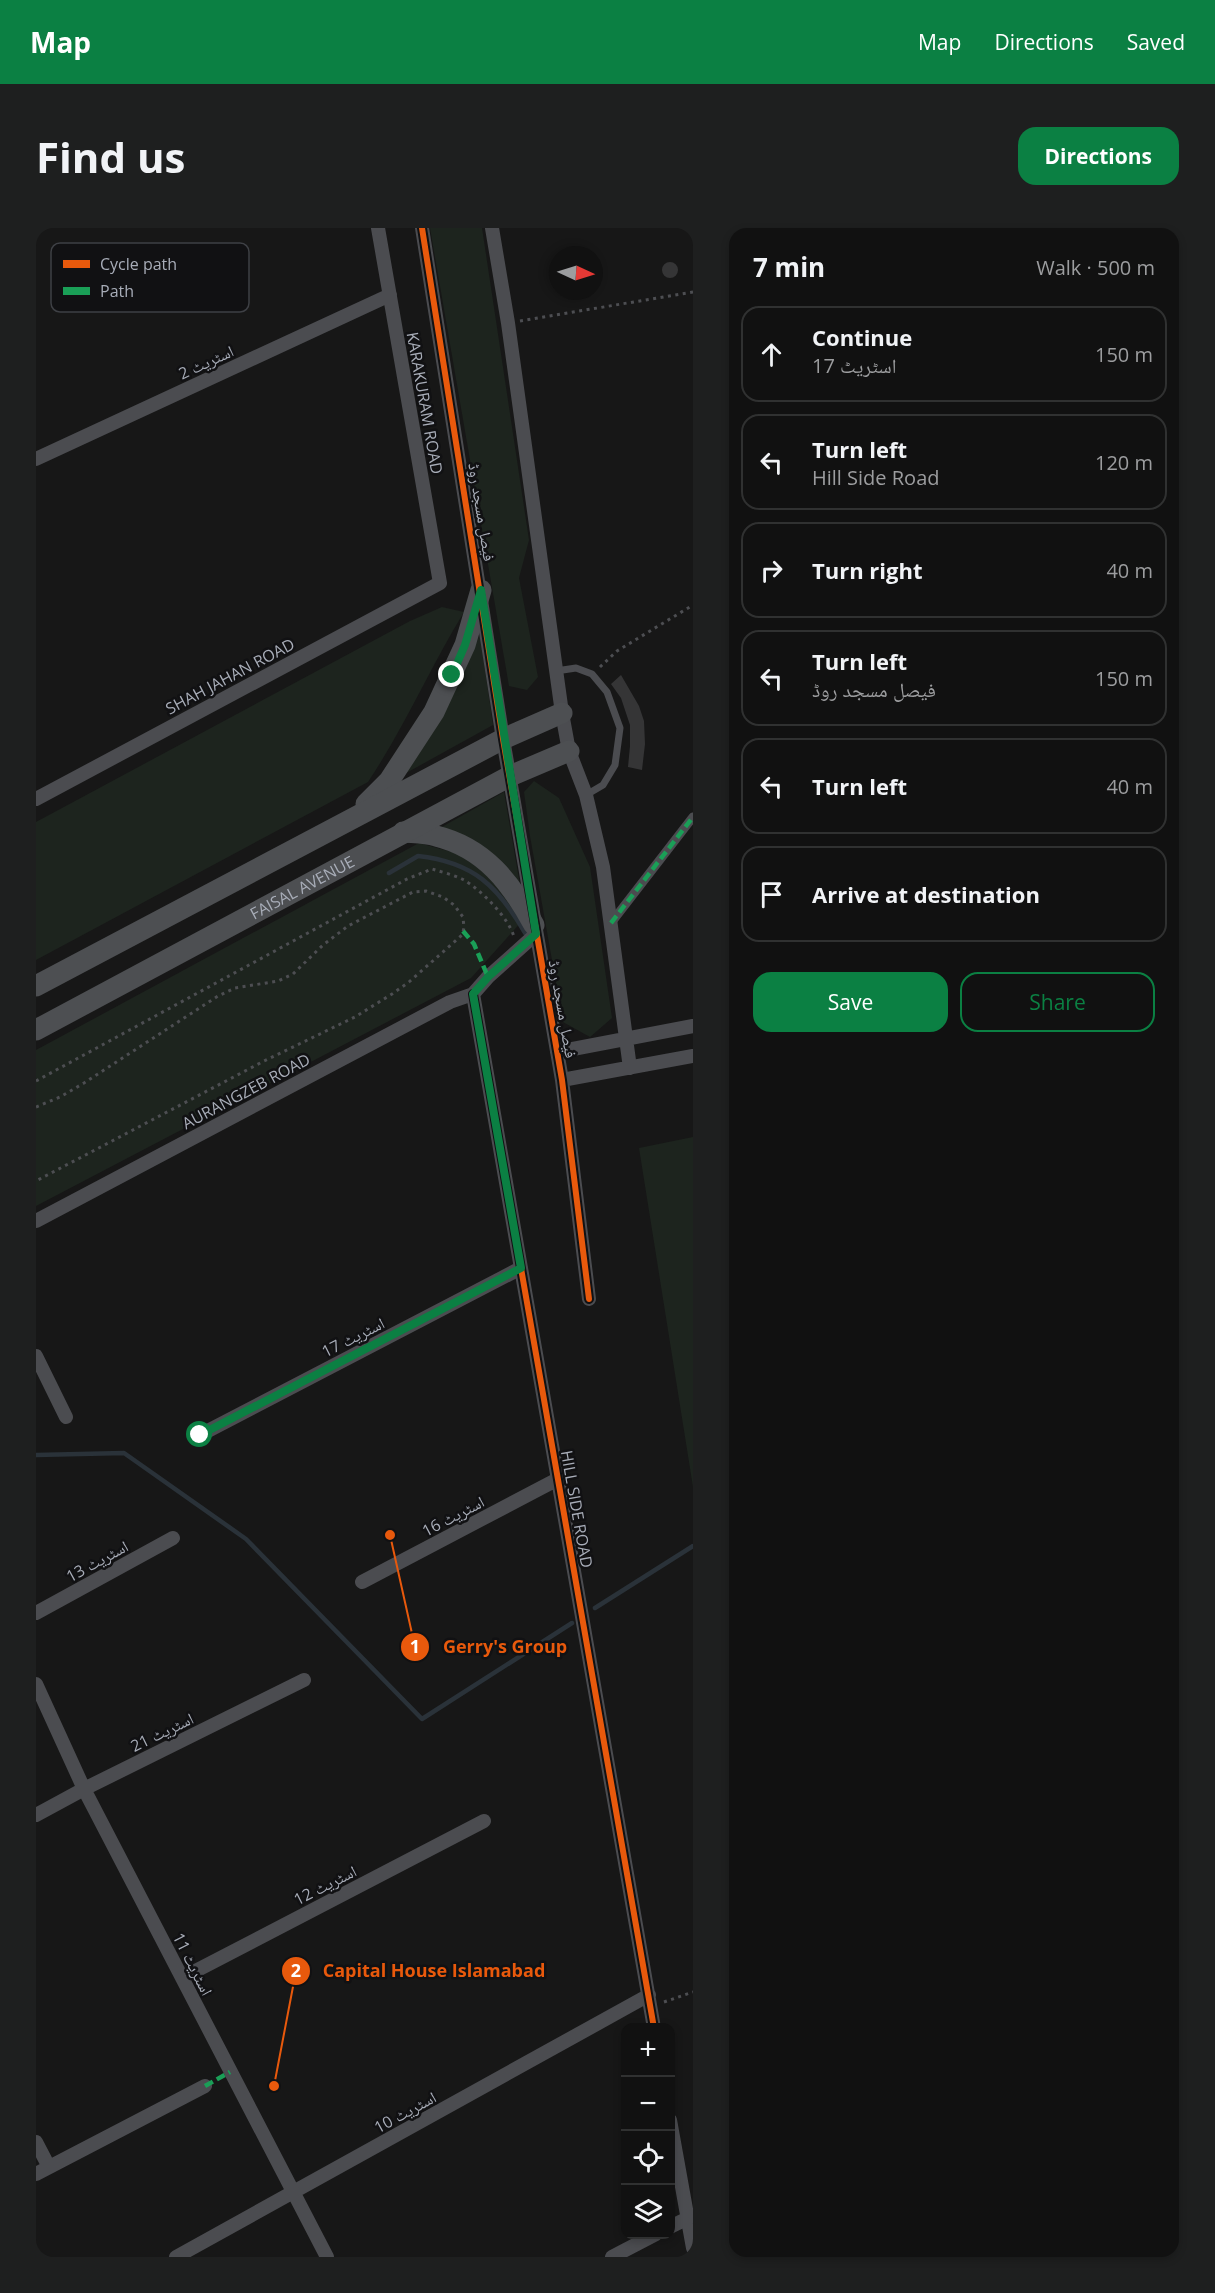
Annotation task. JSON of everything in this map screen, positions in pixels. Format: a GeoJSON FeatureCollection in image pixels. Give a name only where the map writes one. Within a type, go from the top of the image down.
{"type":"FeatureCollection","features":[{"type":"Feature","properties":{"kind":"main road"},"geometry":{"type":"LineString","coordinates":[[351,819],[389,781],[434,711],[465,645],[481,590]]}},
{"type":"Feature","properties":{"kind":"main road"},"geometry":{"type":"LineString","coordinates":[[36,986],[503,739],[562,713]]}},
{"type":"Feature","properties":{"kind":"main road","name":"FAISAL AVENUE"},"geometry":{"type":"LineString","coordinates":[[36,1030],[510,776],[569,752]]}},
{"type":"Feature","properties":{"kind":"main road"},"geometry":{"type":"LineString","coordinates":[[404,832],[436,836],[465,848],[491,864],[510,885],[535,929]]}},
{"type":"Feature","properties":{"kind":"street","name":"KARAKURAM ROAD"},"geometry":{"type":"LineString","coordinates":[[378,228],[440,583]]}},
{"type":"Feature","properties":{"kind":"street","name":"فیصل مسجد روڈ"},"geometry":{"type":"LineString","coordinates":[[422,228],[503,739],[562,1080],[589,1299]]}},
{"type":"Feature","properties":{"kind":"street"},"geometry":{"type":"LineString","coordinates":[[492,228],[508,323],[562,713],[569,752],[586,795],[603,867],[630,1068]]}},
{"type":"Feature","properties":{"kind":"street","name":"اسٹریٹ 2"},"geometry":{"type":"LineString","coordinates":[[36,459],[390,295]]}},
{"type":"Feature","properties":{"kind":"street","name":"SHAH JAHAN ROAD"},"geometry":{"type":"LineString","coordinates":[[36,799],[440,583]]}},
{"type":"Feature","properties":{"kind":"street"},"geometry":{"type":"LineString","coordinates":[[611,923],[693,817]]}},
{"type":"Feature","properties":{"kind":"street"},"geometry":{"type":"LineString","coordinates":[[473,994],[535,929]]}},
{"type":"Feature","properties":{"kind":"street","name":"AURANGZEB ROAD"},"geometry":{"type":"LineString","coordinates":[[36,1221],[450,1002],[473,994]]}},
{"type":"Feature","properties":{"kind":"street","name":"HILL SIDE ROAD"},"geometry":{"type":"LineString","coordinates":[[473,994],[653,2023]]}},
{"type":"Feature","properties":{"kind":"street","name":"فیصل مسجد روڈ"},"geometry":{"type":"LineString","coordinates":[[556,1052],[693,1026]]}},
{"type":"Feature","properties":{"kind":"street","name":"فیصل مسجد روڈ"},"geometry":{"type":"LineString","coordinates":[[562,1080],[693,1056]]}},
{"type":"Feature","properties":{"kind":"street","name":"اسٹریٹ 17"},"geometry":{"type":"LineString","coordinates":[[200,1435],[521,1268]]}},
{"type":"Feature","properties":{"kind":"street"},"geometry":{"type":"LineString","coordinates":[[36,1356],[66,1417]]}},
{"type":"Feature","properties":{"kind":"street","name":"اسٹریٹ 16"},"geometry":{"type":"LineString","coordinates":[[362,1582],[558,1479]]}},
{"type":"Feature","properties":{"kind":"street","name":"اسٹریٹ 13"},"geometry":{"type":"LineString","coordinates":[[36,1613],[173,1538]]}},
{"type":"Feature","properties":{"kind":"street","name":"اسٹریٹ 21"},"geometry":{"type":"LineString","coordinates":[[36,1815],[304,1680]]}},
{"type":"Feature","properties":{"kind":"street","name":"اسٹریٹ 11"},"geometry":{"type":"LineString","coordinates":[[36,1684],[84,1789],[327,2257]]}},
{"type":"Feature","properties":{"kind":"street","name":"اسٹریٹ 12"},"geometry":{"type":"LineString","coordinates":[[182,1978],[484,1821]]}},
{"type":"Feature","properties":{"kind":"street","name":"اسٹریٹ 10"},"geometry":{"type":"LineString","coordinates":[[176,2257],[650,2001]]}},
{"type":"Feature","properties":{"kind":"street"},"geometry":{"type":"LineString","coordinates":[[36,2174],[206,2086]]}},
{"type":"Feature","properties":{"kind":"street"},"geometry":{"type":"LineString","coordinates":[[672,2131],[693,2248]]}},
{"type":"Feature","properties":{"kind":"street"},"geometry":{"type":"LineString","coordinates":[[36,2142],[49,2167]]}},
{"type":"Feature","properties":{"kind":"street"},"geometry":{"type":"LineString","coordinates":[[675,2224],[688,2218]]}},
{"type":"Feature","properties":{"kind":"street"},"geometry":{"type":"LineString","coordinates":[[612,2257],[648,2239]]}},
{"type":"Feature","properties":{"kind":"lane"},"geometry":{"type":"LineString","coordinates":[[556,671],[576,668],[592,674],[607,692],[620,728],[615,765],[603,785],[586,795]]}},
{"type":"Feature","properties":{"kind":"path"},"geometry":{"type":"LineString","coordinates":[[508,323],[693,292]]}},
{"type":"Feature","properties":{"kind":"path"},"geometry":{"type":"LineString","coordinates":[[592,674],[617,651],[693,605]]}},
{"type":"Feature","properties":{"kind":"path"},"geometry":{"type":"LineString","coordinates":[[36,1081],[407,879],[432,869],[464,880],[487,899],[511,925],[517,950]]}},
{"type":"Feature","properties":{"kind":"path"},"geometry":{"type":"LineString","coordinates":[[36,1107],[84,1083],[218,996],[235,988],[279,981],[293,974],[322,945],[348,926],[413,892],[431,892],[443,897],[461,912],[464,922],[462,935],[392,994],[355,1017],[254,1066],[36,1181]]}},
{"type":"Feature","properties":{"kind":"path"},"geometry":{"type":"LineString","coordinates":[[650,2001],[693,1992]]}},
{"type":"Feature","properties":{"kind":"shaded area"},"geometry":{"type":"Polygon","coordinates":[[[430,228],[482,228],[529,540],[519,578],[538,677],[527,690],[509,686],[430,228]]]}},
{"type":"Feature","properties":{"kind":"shaded area"},"geometry":{"type":"Polygon","coordinates":[[[442,607],[464,612],[368,782],[36,960],[36,822],[410,621],[442,607]]]}},
{"type":"Feature","properties":{"kind":"shaded area"},"geometry":{"type":"Polygon","coordinates":[[[480,635],[493,725],[399,777],[443,709],[480,635]]]}},
{"type":"Feature","properties":{"kind":"shaded area"},"geometry":{"type":"Polygon","coordinates":[[[534,781],[559,798],[590,867],[612,1018],[590,1037],[563,1022],[524,792],[534,781]]]}},
{"type":"Feature","properties":{"kind":"shaded area"},"geometry":{"type":"Polygon","coordinates":[[[504,792],[520,885],[440,828],[504,792]]]}},
{"type":"Feature","properties":{"kind":"shaded area"},"geometry":{"type":"Polygon","coordinates":[[[419,843],[463,855],[492,876],[523,920],[471,978],[36,1206],[36,1050],[419,843]]]}},
{"type":"Feature","properties":{"kind":"shaded area"},"geometry":{"type":"Polygon","coordinates":[[[693,1137],[693,1487],[639,1148],[693,1137]]]}},
{"type":"Feature","properties":{"kind":"building"},"geometry":{"type":"Polygon","coordinates":[[[670,262],[678,270],[670,278],[662,270],[670,262]]]}},
{"type":"Feature","properties":{"kind":"building"},"geometry":{"type":"Polygon","coordinates":[[[621,675],[639,706],[644,721],[645,744],[642,770],[628,767],[630,725],[621,698],[611,684],[621,675]]]}},
{"type":"Feature","properties":{"kind":"waterway"},"geometry":{"type":"LineString","coordinates":[[389,873],[418,856],[454,864],[482,879],[494,890],[505,902],[525,933]]}},
{"type":"Feature","properties":{"kind":"waterway"},"geometry":{"type":"LineString","coordinates":[[36,1455],[124,1453],[246,1539],[422,1719],[572,1623]]}},
{"type":"Feature","properties":{"kind":"waterway"},"geometry":{"type":"LineString","coordinates":[[595,1608],[693,1546]]}},
{"type":"Feature","properties":{"kind":"marked path"},"geometry":{"type":"LineString","coordinates":[[611,923],[693,817]]}},
{"type":"Feature","properties":{"kind":"marked path"},"geometry":{"type":"LineString","coordinates":[[463,931],[474,944],[488,977]]}},
{"type":"Feature","properties":{"kind":"marked path"},"geometry":{"type":"LineString","coordinates":[[205,2086],[230,2072]]}},
{"type":"Feature","properties":{"kind":"cycle path"},"geometry":{"type":"LineString","coordinates":[[422,228],[503,739],[562,1080],[589,1299]]}},
{"type":"Feature","properties":{"kind":"cycle path"},"geometry":{"type":"LineString","coordinates":[[473,994],[653,2023]]}},
{"type":"Feature","properties":{"kind":"place","name":"Gerry's Group"},"geometry":{"type":"Point","coordinates":[390,1535]}},
{"type":"Feature","properties":{"kind":"place","name":"Capital House Islamabad"},"geometry":{"type":"Point","coordinates":[274,2086]}},
{"type":"Feature","properties":{"kind":"route"},"geometry":{"type":"LineString","coordinates":[[200,1435],[521,1268],[473,994],[488,977],[536,934],[481,590],[465,645],[452,675]]}}]}
